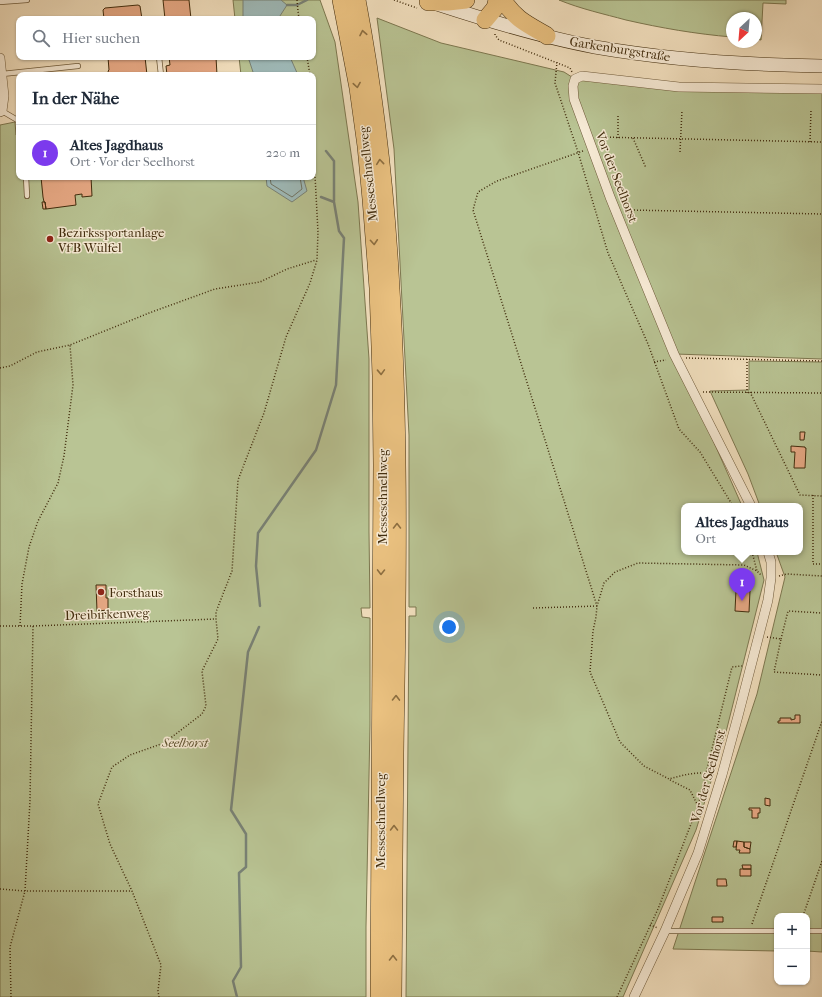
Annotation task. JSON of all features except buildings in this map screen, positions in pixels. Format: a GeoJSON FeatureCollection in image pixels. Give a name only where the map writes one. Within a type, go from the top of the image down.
{"type":"FeatureCollection","features":[{"type":"Feature","properties":{"kind":"highway","name":"Messeschnellweg"},"geometry":{"type":"LineString","coordinates":[[341,0],[358,88],[366,146],[378,288],[382,465],[379,997]]}},
{"type":"Feature","properties":{"kind":"highway","name":"Messeschnellweg"},"geometry":{"type":"LineString","coordinates":[[357,0],[371,84],[384,193],[392,288],[395,377],[397,596],[393,997]]}},
{"type":"Feature","properties":{"kind":"highway"},"geometry":{"type":"LineString","coordinates":[[426,1],[448,2],[466,0]]}},
{"type":"Feature","properties":{"kind":"highway"},"geometry":{"type":"LineString","coordinates":[[485,20],[486,0]]}},
{"type":"Feature","properties":{"kind":"highway"},"geometry":{"type":"LineString","coordinates":[[485,20],[495,8],[496,0]]}},
{"type":"Feature","properties":{"kind":"highway"},"geometry":{"type":"LineString","coordinates":[[503,0],[510,10],[522,21],[547,36]]}},
{"type":"Feature","properties":{"kind":"main road","name":"Garkenburgstraße"},"geometry":{"type":"LineString","coordinates":[[426,1],[485,20],[547,36],[643,54],[700,60],[822,66]]}},
{"type":"Feature","properties":{"kind":"street"},"geometry":{"type":"LineString","coordinates":[[0,58],[4,96],[1,112]]}},
{"type":"Feature","properties":{"kind":"street"},"geometry":{"type":"LineString","coordinates":[[575,79],[582,76],[679,87],[822,89]]}},
{"type":"Feature","properties":{"kind":"street","name":"Vor der Seelhorst"},"geometry":{"type":"LineString","coordinates":[[575,79],[573,86],[574,99],[630,247],[677,358],[749,503]]}},
{"type":"Feature","properties":{"kind":"street","name":"Vor der Seelhorst"},"geometry":{"type":"LineString","coordinates":[[634,997],[665,931],[698,853],[722,775],[768,600],[772,578],[769,555]]}},
{"type":"Feature","properties":{"kind":"lane"},"geometry":{"type":"LineString","coordinates":[[0,2],[26,0]]}},
{"type":"Feature","properties":{"kind":"lane"},"geometry":{"type":"LineString","coordinates":[[159,60],[161,72]]}},
{"type":"Feature","properties":{"kind":"lane"},"geometry":{"type":"LineString","coordinates":[[21,72],[78,66]]}},
{"type":"Feature","properties":{"kind":"lane"},"geometry":{"type":"LineString","coordinates":[[2,74],[16,73]]}},
{"type":"Feature","properties":{"kind":"lane"},"geometry":{"type":"LineString","coordinates":[[1,112],[16,120]]}},
{"type":"Feature","properties":{"kind":"lane"},"geometry":{"type":"LineString","coordinates":[[26,180],[27,196]]}},
{"type":"Feature","properties":{"kind":"lane"},"geometry":{"type":"LineString","coordinates":[[665,931],[774,931]]}},
{"type":"Feature","properties":{"kind":"lane"},"geometry":{"type":"LineString","coordinates":[[810,931],[822,931]]}},
{"type":"Feature","properties":{"kind":"path"},"geometry":{"type":"LineString","coordinates":[[298,1],[299,16]]}},
{"type":"Feature","properties":{"kind":"path"},"geometry":{"type":"LineString","coordinates":[[495,33],[499,40],[570,68],[575,79]]}},
{"type":"Feature","properties":{"kind":"path"},"geometry":{"type":"LineString","coordinates":[[308,60],[310,72]]}},
{"type":"Feature","properties":{"kind":"path"},"geometry":{"type":"LineString","coordinates":[[557,62],[555,83],[578,152],[608,253],[648,344],[679,429],[700,452],[731,503]]}},
{"type":"Feature","properties":{"kind":"path"},"geometry":{"type":"LineString","coordinates":[[680,152],[682,110]]}},
{"type":"Feature","properties":{"kind":"path"},"geometry":{"type":"LineString","coordinates":[[810,142],[811,110]]}},
{"type":"Feature","properties":{"kind":"path"},"geometry":{"type":"LineString","coordinates":[[618,114],[618,138]]}},
{"type":"Feature","properties":{"kind":"path"},"geometry":{"type":"LineString","coordinates":[[597,137],[822,142]]}},
{"type":"Feature","properties":{"kind":"path"},"geometry":{"type":"LineString","coordinates":[[633,138],[646,168]]}},
{"type":"Feature","properties":{"kind":"path"},"geometry":{"type":"LineString","coordinates":[[592,149],[578,152],[497,181],[478,192],[473,210],[597,606]]}},
{"type":"Feature","properties":{"kind":"path"},"geometry":{"type":"LineString","coordinates":[[159,997],[158,991],[161,965],[132,891],[110,844],[98,804],[112,767],[130,755],[164,743],[202,714],[206,706],[202,671],[218,639],[216,612],[232,571],[238,480],[264,413],[286,337],[310,283],[317,260],[318,232],[315,180]]}},
{"type":"Feature","properties":{"kind":"path"},"geometry":{"type":"LineString","coordinates":[[631,210],[822,214]]}},
{"type":"Feature","properties":{"kind":"path"},"geometry":{"type":"LineString","coordinates":[[0,368],[10,366],[37,352],[70,345],[149,313],[216,289],[260,282],[287,269],[317,260]]}},
{"type":"Feature","properties":{"kind":"path"},"geometry":{"type":"LineString","coordinates":[[20,626],[22,584],[29,548],[38,521],[58,483],[64,456],[73,386],[70,345]]}},
{"type":"Feature","properties":{"kind":"path"},"geometry":{"type":"LineString","coordinates":[[654,362],[677,358],[822,361]]}},
{"type":"Feature","properties":{"kind":"path"},"geometry":{"type":"LineString","coordinates":[[747,359],[747,393]]}},
{"type":"Feature","properties":{"kind":"path"},"geometry":{"type":"LineString","coordinates":[[693,392],[822,393]]}},
{"type":"Feature","properties":{"kind":"path"},"geometry":{"type":"LineString","coordinates":[[750,392],[800,495],[822,496]]}},
{"type":"Feature","properties":{"kind":"path"},"geometry":{"type":"LineString","coordinates":[[813,496],[813,564],[822,564]]}},
{"type":"Feature","properties":{"kind":"path"},"geometry":{"type":"LineString","coordinates":[[753,555],[757,571]]}},
{"type":"Feature","properties":{"kind":"path"},"geometry":{"type":"LineString","coordinates":[[698,806],[690,790],[644,766],[620,742],[590,672],[592,631],[597,606],[604,583],[615,572],[638,563],[744,565],[757,571],[767,579],[787,574],[822,576]]}},
{"type":"Feature","properties":{"kind":"path"},"geometry":{"type":"LineString","coordinates":[[533,608],[597,606]]}},
{"type":"Feature","properties":{"kind":"path"},"geometry":{"type":"LineString","coordinates":[[822,613],[788,611],[774,672],[822,674]]}},
{"type":"Feature","properties":{"kind":"path","name":"Dreibirkenweg"},"geometry":{"type":"LineString","coordinates":[[0,626],[216,619]]}},
{"type":"Feature","properties":{"kind":"path"},"geometry":{"type":"LineString","coordinates":[[11,997],[10,947],[25,891],[30,801],[33,626]]}},
{"type":"Feature","properties":{"kind":"path"},"geometry":{"type":"LineString","coordinates":[[759,636],[781,639]]}},
{"type":"Feature","properties":{"kind":"path"},"geometry":{"type":"LineString","coordinates":[[617,997],[658,909],[698,806],[732,667],[751,666]]}},
{"type":"Feature","properties":{"kind":"path"},"geometry":{"type":"LineString","coordinates":[[749,931],[822,721]]}},
{"type":"Feature","properties":{"kind":"path"},"geometry":{"type":"LineString","coordinates":[[669,779],[684,774],[706,772],[722,775]]}},
{"type":"Feature","properties":{"kind":"path"},"geometry":{"type":"LineString","coordinates":[[804,913],[822,861]]}},
{"type":"Feature","properties":{"kind":"path"},"geometry":{"type":"LineString","coordinates":[[0,889],[25,891],[132,891]]}},
{"type":"Feature","properties":{"kind":"green space","name":"Seelhorst"},"geometry":{"type":"Polygon","coordinates":[[[233,0],[320,0],[335,42],[358,202],[369,359],[370,608],[361,608],[362,617],[370,618],[366,997],[0,997],[0,125],[15,122],[16,180],[316,180],[316,72],[241,72],[239,60],[316,60],[316,16],[235,16],[233,0]]]}},
{"type":"Feature","properties":{"kind":"green space"},"geometry":{"type":"Polygon","coordinates":[[[559,0],[786,0],[786,4],[763,3],[762,22],[762,12],[726,12],[726,36],[639,23],[559,0]]]}},
{"type":"Feature","properties":{"kind":"green space"},"geometry":{"type":"Polygon","coordinates":[[[377,18],[441,43],[564,72],[575,79],[679,87],[822,89],[822,359],[675,354],[741,503],[681,503],[681,555],[758,555],[764,580],[725,736],[696,830],[623,997],[406,997],[409,616],[416,616],[416,607],[409,607],[409,435],[394,149],[377,18]]]}},
{"type":"Feature","properties":{"kind":"green space"},"geometry":{"type":"Polygon","coordinates":[[[749,361],[822,362],[822,952],[810,951],[810,913],[774,913],[774,951],[673,949],[757,694],[785,577],[777,555],[803,555],[803,503],[759,503],[748,474],[710,391],[749,390],[749,361]]]}},
{"type":"Feature","properties":{"kind":"water"},"geometry":{"type":"Polygon","coordinates":[[[243,0],[281,0],[287,5],[280,16],[243,16],[243,0]]]}},
{"type":"Feature","properties":{"kind":"water"},"geometry":{"type":"Polygon","coordinates":[[[249,60],[291,60],[297,72],[253,72],[249,60]]]}},
{"type":"Feature","properties":{"kind":"water"},"geometry":{"type":"Polygon","coordinates":[[[266,180],[304,180],[307,191],[292,202],[267,186],[266,180]]]}},
{"type":"Feature","properties":{"kind":"waterway"},"geometry":{"type":"LineString","coordinates":[[287,5],[297,5],[307,0]]}},
{"type":"Feature","properties":{"kind":"waterway"},"geometry":{"type":"LineString","coordinates":[[326,151],[334,161],[334,201]]}},
{"type":"Feature","properties":{"kind":"waterway"},"geometry":{"type":"LineString","coordinates":[[260,606],[256,566],[258,533],[316,450],[336,385],[344,238],[339,231],[334,202],[321,197]]}},
{"type":"Feature","properties":{"kind":"waterway"},"geometry":{"type":"LineString","coordinates":[[237,997],[233,981],[241,967],[239,873],[246,867],[246,834],[231,810],[248,652],[259,627]]}},
{"type":"Feature","properties":{"kind":"place","name":"Bezirkssportanlage VfB Wülfel"},"geometry":{"type":"Point","coordinates":[50,239]}},
{"type":"Feature","properties":{"kind":"place","name":"Forsthaus"},"geometry":{"type":"Point","coordinates":[101,592]}},
{"type":"Feature","properties":{"kind":"place","name":"Altes Jagdhaus"},"geometry":{"type":"Point","coordinates":[742,601]}}]}
